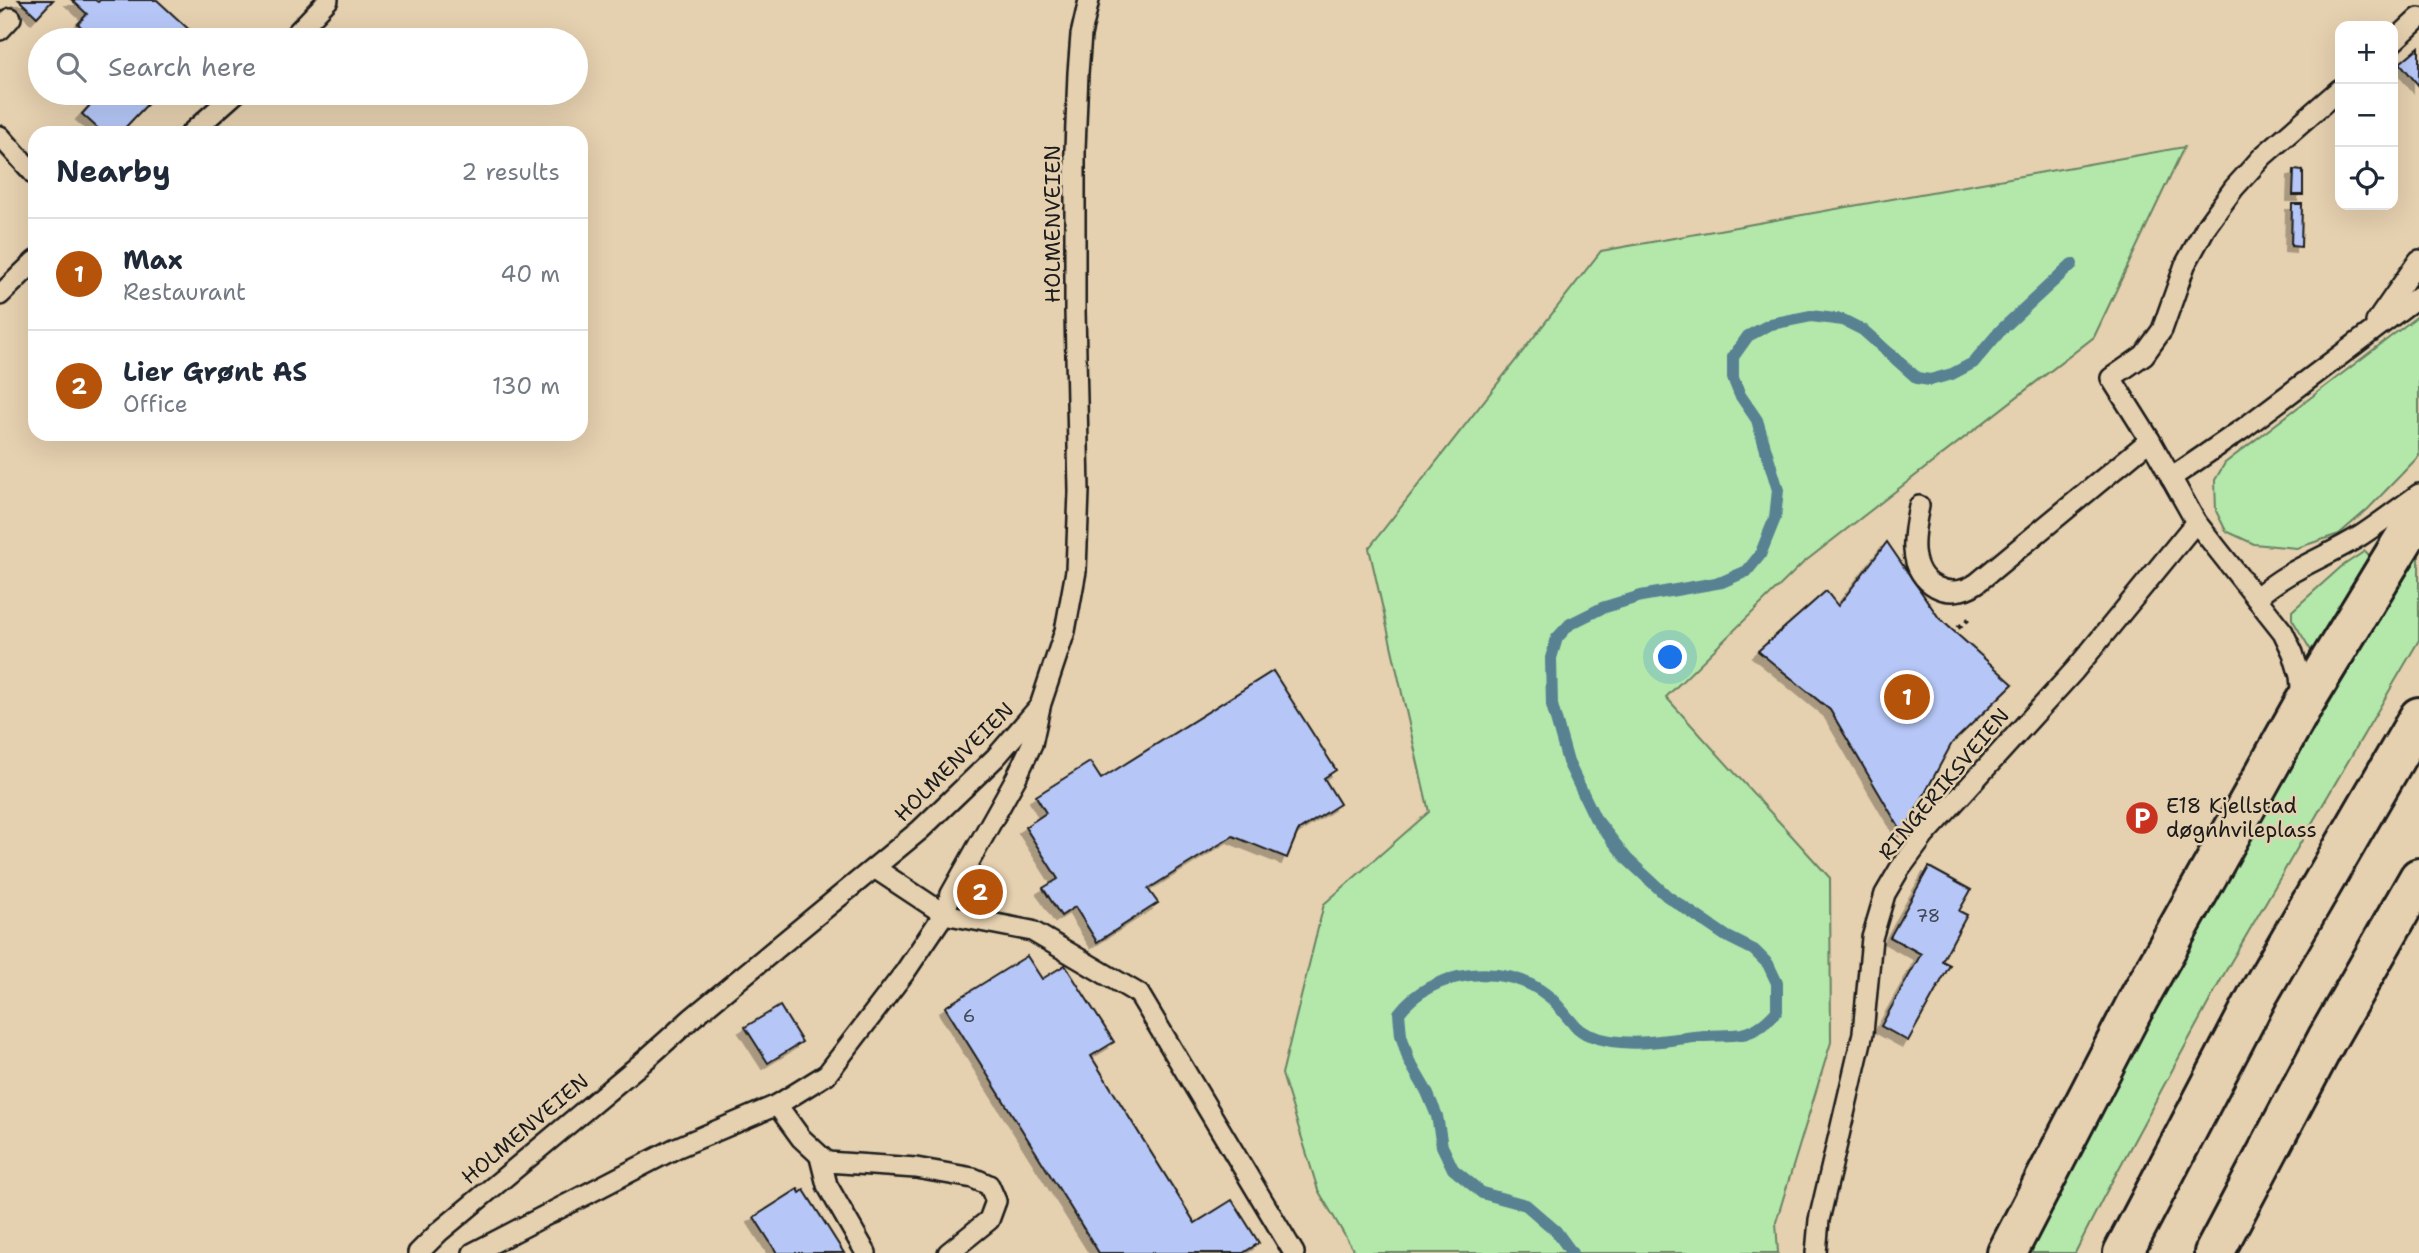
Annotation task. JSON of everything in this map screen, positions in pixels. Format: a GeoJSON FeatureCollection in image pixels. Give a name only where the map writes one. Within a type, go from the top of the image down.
{"type":"FeatureCollection","features":[{"type":"Feature","properties":{"kind":"highway"},"geometry":{"type":"LineString","coordinates":[[2007,1253],[2139,998],[2303,705],[2419,514]]}},
{"type":"Feature","properties":{"kind":"highway"},"geometry":{"type":"LineString","coordinates":[[2123,1253],[2258,995],[2419,717]]}},
{"type":"Feature","properties":{"kind":"highway"},"geometry":{"type":"LineString","coordinates":[[2214,1253],[2327,1039],[2419,878]]}},
{"type":"Feature","properties":{"kind":"lane"},"geometry":{"type":"LineString","coordinates":[[301,28],[328,0]]}},
{"type":"Feature","properties":{"kind":"lane","name":"HOLMENVEIEN"},"geometry":{"type":"LineString","coordinates":[[418,1253],[439,1232],[692,1018],[876,869],[996,757],[1040,706],[1065,631],[1076,571],[1079,491],[1075,311],[1077,73],[1088,0]]}},
{"type":"Feature","properties":{"kind":"lane"},"geometry":{"type":"LineString","coordinates":[[2398,37],[2419,18]]}},
{"type":"Feature","properties":{"kind":"lane"},"geometry":{"type":"LineString","coordinates":[[2303,705],[2300,676],[2283,632],[2196,522],[2150,439],[2111,378],[2144,355],[2162,330],[2185,265],[2207,225],[2234,188],[2263,156],[2335,93]]}},
{"type":"Feature","properties":{"kind":"lane"},"geometry":{"type":"LineString","coordinates":[[199,126],[222,105]]}},
{"type":"Feature","properties":{"kind":"lane"},"geometry":{"type":"LineString","coordinates":[[0,136],[28,167]]}},
{"type":"Feature","properties":{"kind":"lane"},"geometry":{"type":"LineString","coordinates":[[2367,337],[2419,260]]}},
{"type":"Feature","properties":{"kind":"lane"},"geometry":{"type":"LineString","coordinates":[[0,295],[28,268]]}},
{"type":"Feature","properties":{"kind":"lane"},"geometry":{"type":"LineString","coordinates":[[2171,478],[2367,337],[2419,296]]}},
{"type":"Feature","properties":{"kind":"lane"},"geometry":{"type":"LineString","coordinates":[[1919,506],[1914,551],[1921,572],[1936,588],[1960,592],[1977,583],[2150,439]]}},
{"type":"Feature","properties":{"kind":"lane"},"geometry":{"type":"LineString","coordinates":[[2256,598],[2274,582],[2360,535],[2419,494]]}},
{"type":"Feature","properties":{"kind":"lane","name":"RINGERIKSVEIEN"},"geometry":{"type":"LineString","coordinates":[[1815,1253],[1819,1220],[1863,1033],[1872,938],[1885,894],[1924,836],[2074,671],[2196,522]]}},
{"type":"Feature","properties":{"kind":"lane"},"geometry":{"type":"LineString","coordinates":[[473,1253],[676,1148],[777,1105],[827,1074],[905,972],[944,914],[951,894],[1032,744],[1040,706]]}},
{"type":"Feature","properties":{"kind":"lane"},"geometry":{"type":"LineString","coordinates":[[876,869],[944,914],[1032,931],[1139,994],[1294,1253]]}},
{"type":"Feature","properties":{"kind":"lane"},"geometry":{"type":"LineString","coordinates":[[777,1105],[801,1138],[827,1163],[916,1168],[973,1178],[989,1185],[996,1201],[989,1220],[948,1253]]}},
{"type":"Feature","properties":{"kind":"lane"},"geometry":{"type":"LineString","coordinates":[[820,1157],[827,1185],[866,1253]]}},
{"type":"Feature","properties":{"kind":"green space"},"geometry":{"type":"Polygon","coordinates":[[[2184,147],[2094,337],[1803,563],[1666,697],[1830,878],[1831,1042],[1776,1222],[1778,1253],[1355,1253],[1318,1190],[1282,1074],[1324,904],[1429,812],[1369,548],[1601,251],[2184,147]]]}},
{"type":"Feature","properties":{"kind":"green space"},"geometry":{"type":"Polygon","coordinates":[[[2419,315],[2419,456],[2368,509],[2339,534],[2297,548],[2254,544],[2226,531],[2216,511],[2215,480],[2225,463],[2419,315]]]}},
{"type":"Feature","properties":{"kind":"green space"},"geometry":{"type":"Polygon","coordinates":[[[2365,551],[2370,556],[2370,563],[2318,650],[2312,652],[2292,619],[2292,611],[2341,567],[2365,551]]]}},
{"type":"Feature","properties":{"kind":"green space"},"geometry":{"type":"Polygon","coordinates":[[[2419,555],[2419,640],[2229,965],[2075,1253],[2028,1253],[2216,900],[2419,555]]]}},
{"type":"Feature","properties":{"kind":"building"},"geometry":{"type":"Polygon","coordinates":[[[19,0],[53,0],[37,17],[19,0]]]}},
{"type":"Feature","properties":{"kind":"building"},"geometry":{"type":"Polygon","coordinates":[[[72,0],[157,0],[187,28],[82,28],[78,24],[87,14],[72,0]]]}},
{"type":"Feature","properties":{"kind":"building"},"geometry":{"type":"Polygon","coordinates":[[[2419,47],[2419,86],[2400,63],[2419,47]]]}},
{"type":"Feature","properties":{"kind":"building"},"geometry":{"type":"Polygon","coordinates":[[[90,105],[147,105],[127,126],[95,126],[82,114],[90,105]]]}},
{"type":"Feature","properties":{"kind":"building"},"geometry":{"type":"Polygon","coordinates":[[[2294,170],[2303,171],[2303,195],[2293,195],[2294,170]]]}},
{"type":"Feature","properties":{"kind":"building"},"geometry":{"type":"Polygon","coordinates":[[[2292,204],[2302,204],[2301,247],[2291,246],[2292,204]]]}},
{"type":"Feature","properties":{"kind":"building"},"geometry":{"type":"Polygon","coordinates":[[[1887,542],[1939,618],[2013,684],[1952,743],[1903,834],[1830,710],[1758,651],[1826,591],[1838,606],[1887,542]]]}},
{"type":"Feature","properties":{"kind":"building"},"geometry":{"type":"Polygon","coordinates":[[[1273,671],[1336,770],[1324,778],[1340,804],[1298,831],[1287,858],[1233,836],[1148,889],[1158,903],[1097,942],[1075,907],[1061,916],[1043,888],[1058,879],[1025,827],[1046,813],[1036,796],[1090,762],[1101,779],[1273,671]]]}},
{"type":"Feature","properties":{"kind":"building"},"geometry":{"type":"Polygon","coordinates":[[[1929,867],[1971,890],[1959,911],[1967,915],[1942,961],[1950,965],[1908,1041],[1881,1026],[1921,954],[1890,937],[1929,867]]]}},
{"type":"Feature","properties":{"kind":"building"},"geometry":{"type":"Polygon","coordinates":[[[1027,956],[1042,979],[1065,965],[1114,1042],[1091,1056],[1195,1223],[1232,1200],[1259,1243],[1243,1253],[1099,1253],[945,1007],[1027,956]]]}},
{"type":"Feature","properties":{"kind":"building"},"geometry":{"type":"Polygon","coordinates":[[[780,1006],[802,1042],[768,1063],[745,1027],[780,1006]]]}},
{"type":"Feature","properties":{"kind":"building"},"geometry":{"type":"Polygon","coordinates":[[[798,1189],[800,1193],[804,1190],[844,1253],[777,1253],[754,1217],[798,1189]]]}},
{"type":"Feature","properties":{"kind":"waterway"},"geometry":{"type":"LineString","coordinates":[[1572,1253],[1556,1231],[1526,1205],[1482,1193],[1453,1169],[1442,1146],[1437,1116],[1409,1061],[1401,1035],[1399,1013],[1413,998],[1430,987],[1449,979],[1490,974],[1530,984],[1547,995],[1582,1031],[1603,1039],[1632,1043],[1737,1035],[1752,1031],[1777,1011],[1777,983],[1768,964],[1754,950],[1726,936],[1667,896],[1627,859],[1595,818],[1568,762],[1552,705],[1551,658],[1557,638],[1570,624],[1602,608],[1641,596],[1722,582],[1747,571],[1760,555],[1775,518],[1778,490],[1757,420],[1740,395],[1733,378],[1733,357],[1748,336],[1771,324],[1811,316],[1843,320],[1863,330],[1917,378],[1930,380],[1952,374],[1973,363],[2001,330],[2072,264]]}},
{"type":"Feature","properties":{"kind":"place","name":"Max"},"geometry":{"type":"Point","coordinates":[1907,697]}},
{"type":"Feature","properties":{"kind":"place","name":"E18 Kjellstad døgnhvileplass"},"geometry":{"type":"Point","coordinates":[2142,818]}},
{"type":"Feature","properties":{"kind":"place","name":"Lier Grønt AS"},"geometry":{"type":"Point","coordinates":[980,892]}}]}
